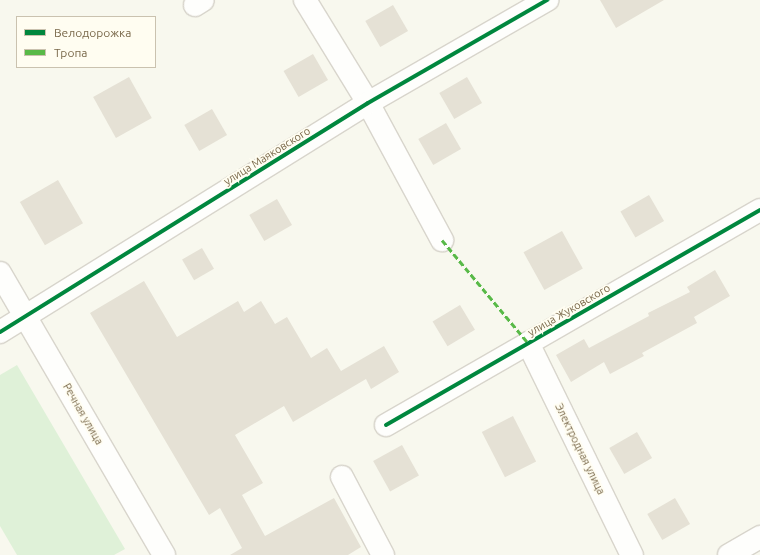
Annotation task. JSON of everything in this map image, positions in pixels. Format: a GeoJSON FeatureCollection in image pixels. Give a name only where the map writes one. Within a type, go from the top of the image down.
{"type":"FeatureCollection","features":[{"type":"Feature","properties":{"kind":"street"},"geometry":{"type":"LineString","coordinates":[[305,0],[368,104],[442,240]]}},
{"type":"Feature","properties":{"kind":"street","name":"улица Маяковского"},"geometry":{"type":"LineString","coordinates":[[0,332],[27,317],[368,104],[547,0]]}},
{"type":"Feature","properties":{"kind":"street","name":"улица Жуковского"},"geometry":{"type":"LineString","coordinates":[[386,425],[760,210]]}},
{"type":"Feature","properties":{"kind":"street","name":"Речная улица"},"geometry":{"type":"LineString","coordinates":[[0,273],[27,317],[163,554]]}},
{"type":"Feature","properties":{"kind":"street","name":"Электродная улица"},"geometry":{"type":"LineString","coordinates":[[528,343],[632,555]]}},
{"type":"Feature","properties":{"kind":"street"},"geometry":{"type":"LineString","coordinates":[[342,477],[383,555]]}},
{"type":"Feature","properties":{"kind":"street"},"geometry":{"type":"LineString","coordinates":[[729,555],[760,537]]}},
{"type":"Feature","properties":{"kind":"green space"},"geometry":{"type":"Polygon","coordinates":[[[17,365],[125,549],[114,555],[17,555],[0,526],[0,375],[17,365]]]}},
{"type":"Feature","properties":{"kind":"building"},"geometry":{"type":"Polygon","coordinates":[[[600,0],[664,0],[616,28],[600,0]]]}},
{"type":"Feature","properties":{"kind":"building"},"geometry":{"type":"Polygon","coordinates":[[[393,5],[408,31],[380,47],[365,21],[393,5]]]}},
{"type":"Feature","properties":{"kind":"building"},"geometry":{"type":"Polygon","coordinates":[[[313,54],[328,80],[299,97],[284,71],[313,54]]]}},
{"type":"Feature","properties":{"kind":"building"},"geometry":{"type":"Polygon","coordinates":[[[129,77],[152,118],[116,138],[93,97],[129,77]]]}},
{"type":"Feature","properties":{"kind":"building"},"geometry":{"type":"Polygon","coordinates":[[[467,77],[482,103],[454,119],[439,93],[467,77]]]}},
{"type":"Feature","properties":{"kind":"building"},"geometry":{"type":"Polygon","coordinates":[[[212,109],[227,135],[199,151],[184,125],[212,109]]]}},
{"type":"Feature","properties":{"kind":"building"},"geometry":{"type":"Polygon","coordinates":[[[446,123],[461,149],[433,165],[418,139],[446,123]]]}},
{"type":"Feature","properties":{"kind":"building"},"geometry":{"type":"Polygon","coordinates":[[[58,180],[83,223],[45,245],[20,202],[58,180]]]}},
{"type":"Feature","properties":{"kind":"building"},"geometry":{"type":"Polygon","coordinates":[[[649,195],[664,221],[635,237],[620,212],[649,195]]]}},
{"type":"Feature","properties":{"kind":"building"},"geometry":{"type":"Polygon","coordinates":[[[277,199],[292,225],[264,241],[249,215],[277,199]]]}},
{"type":"Feature","properties":{"kind":"building"},"geometry":{"type":"Polygon","coordinates":[[[562,231],[583,269],[544,290],[524,252],[562,231]]]}},
{"type":"Feature","properties":{"kind":"building"},"geometry":{"type":"Polygon","coordinates":[[[202,248],[214,269],[194,280],[182,260],[202,248]]]}},
{"type":"Feature","properties":{"kind":"building"},"geometry":{"type":"Polygon","coordinates":[[[715,270],[730,296],[694,317],[697,323],[642,353],[644,356],[610,374],[604,362],[571,382],[556,355],[584,339],[589,348],[649,316],[648,313],[690,292],[687,287],[715,270]]]}},
{"type":"Feature","properties":{"kind":"building"},"geometry":{"type":"Polygon","coordinates":[[[144,281],[177,337],[238,301],[244,312],[261,301],[275,324],[287,317],[311,358],[327,348],[341,371],[384,346],[399,372],[371,389],[366,379],[293,422],[284,406],[235,435],[263,483],[242,495],[265,536],[334,498],[361,547],[348,555],[230,555],[242,548],[220,508],[209,515],[90,313],[144,281]]]}},
{"type":"Feature","properties":{"kind":"building"},"geometry":{"type":"Polygon","coordinates":[[[460,305],[475,330],[448,346],[433,321],[460,305]]]}},
{"type":"Feature","properties":{"kind":"building"},"geometry":{"type":"Polygon","coordinates":[[[513,416],[536,461],[505,477],[482,432],[513,416]]]}},
{"type":"Feature","properties":{"kind":"building"},"geometry":{"type":"Polygon","coordinates":[[[637,432],[652,458],[624,474],[609,448],[637,432]]]}},
{"type":"Feature","properties":{"kind":"building"},"geometry":{"type":"Polygon","coordinates":[[[402,445],[419,476],[390,492],[373,461],[402,445]]]}},
{"type":"Feature","properties":{"kind":"building"},"geometry":{"type":"Polygon","coordinates":[[[675,498],[690,524],[662,540],[647,514],[675,498]]]}},
{"type":"Feature","properties":{"kind":"marked path"},"geometry":{"type":"LineString","coordinates":[[442,240],[528,343]]}},
{"type":"Feature","properties":{"kind":"cycle path"},"geometry":{"type":"LineString","coordinates":[[0,332],[368,103],[547,0]]}},
{"type":"Feature","properties":{"kind":"cycle path"},"geometry":{"type":"LineString","coordinates":[[386,425],[760,210]]}}]}
